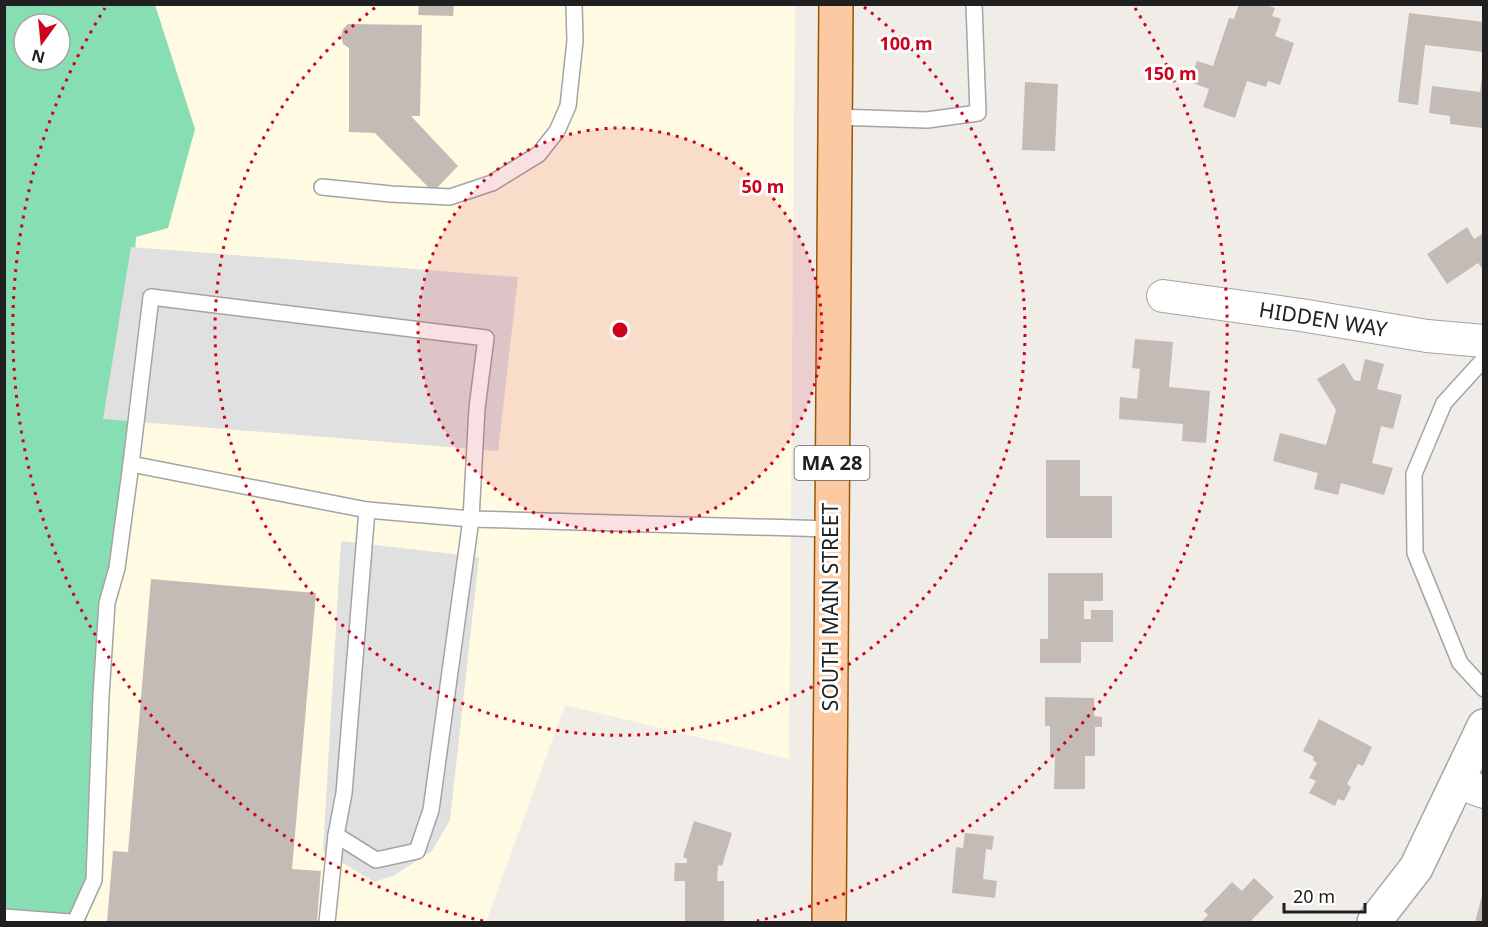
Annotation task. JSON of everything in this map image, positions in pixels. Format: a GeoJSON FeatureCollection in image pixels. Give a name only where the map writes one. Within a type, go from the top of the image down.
{"type":"FeatureCollection","features":[{"type":"Feature","properties":{"kind":"main road","name":"SOUTH MAIN STREET"},"geometry":{"type":"LineString","coordinates":[[830,922],[836,4]]}},
{"type":"Feature","properties":{"kind":"street","name":"HIDDEN WAY"},"geometry":{"type":"LineString","coordinates":[[1163,296],[1301,315],[1427,336],[1484,341]]}},
{"type":"Feature","properties":{"kind":"street"},"geometry":{"type":"LineString","coordinates":[[1374,922],[1416,868],[1470,787],[1484,726]]}},
{"type":"Feature","properties":{"kind":"lane"},"geometry":{"type":"LineString","coordinates":[[322,187],[450,197],[492,183],[539,154],[557,131],[568,106],[575,41],[574,4]]}},
{"type":"Feature","properties":{"kind":"lane"},"geometry":{"type":"LineString","coordinates":[[835,117],[927,120],[978,113],[974,4]]}},
{"type":"Feature","properties":{"kind":"lane"},"geometry":{"type":"LineString","coordinates":[[75,922],[94,880],[107,603],[117,568],[151,297],[486,338],[477,408],[471,519],[431,810],[417,851],[376,860],[336,834]]}},
{"type":"Feature","properties":{"kind":"lane"},"geometry":{"type":"LineString","coordinates":[[1484,359],[1444,403],[1414,474],[1415,553],[1460,663],[1484,689]]}},
{"type":"Feature","properties":{"kind":"lane"},"geometry":{"type":"LineString","coordinates":[[131,464],[367,510],[471,519],[831,529]]}},
{"type":"Feature","properties":{"kind":"lane"},"geometry":{"type":"LineString","coordinates":[[327,922],[336,834],[344,793],[367,510]]}},
{"type":"Feature","properties":{"kind":"lane"},"geometry":{"type":"LineString","coordinates":[[4,917],[70,922]]}},
{"type":"Feature","properties":{"kind":"shaded area"},"geometry":{"type":"Polygon","coordinates":[[[5,5],[795,5],[789,759],[565,705],[486,922],[5,922],[5,5]]]}},
{"type":"Feature","properties":{"kind":"shaded area"},"geometry":{"type":"Polygon","coordinates":[[[131,247],[518,277],[498,451],[103,419],[131,247]]]}},
{"type":"Feature","properties":{"kind":"shaded area"},"geometry":{"type":"Polygon","coordinates":[[[341,541],[479,557],[450,820],[432,851],[393,876],[374,882],[323,851],[341,541]]]}},
{"type":"Feature","properties":{"kind":"green space"},"geometry":{"type":"Polygon","coordinates":[[[4,5],[155,5],[195,129],[168,228],[136,237],[128,368],[131,464],[117,568],[92,880],[75,922],[5,922],[4,5]]]}},
{"type":"Feature","properties":{"kind":"building"},"geometry":{"type":"Polygon","coordinates":[[[419,4],[454,4],[453,16],[418,15],[419,4]]]}},
{"type":"Feature","properties":{"kind":"building"},"geometry":{"type":"Polygon","coordinates":[[[1239,4],[1263,4],[1275,8],[1272,16],[1281,19],[1275,36],[1294,43],[1280,85],[1268,81],[1266,87],[1247,81],[1235,118],[1203,107],[1209,89],[1190,82],[1197,61],[1213,66],[1229,18],[1234,19],[1239,4]]]}},
{"type":"Feature","properties":{"kind":"building"},"geometry":{"type":"Polygon","coordinates":[[[1409,13],[1484,22],[1484,52],[1425,45],[1418,105],[1398,102],[1409,13]]]}},
{"type":"Feature","properties":{"kind":"building"},"geometry":{"type":"Polygon","coordinates":[[[348,24],[422,25],[420,116],[411,116],[458,166],[433,192],[375,133],[349,132],[349,48],[343,44],[341,36],[348,24]]]}},
{"type":"Feature","properties":{"kind":"building"},"geometry":{"type":"Polygon","coordinates":[[[1482,77],[1482,128],[1450,124],[1450,116],[1429,113],[1432,86],[1480,92],[1482,77]]]}},
{"type":"Feature","properties":{"kind":"building"},"geometry":{"type":"Polygon","coordinates":[[[1025,82],[1058,84],[1055,151],[1022,150],[1025,82]]]}},
{"type":"Feature","properties":{"kind":"building"},"geometry":{"type":"Polygon","coordinates":[[[1467,227],[1474,239],[1484,233],[1484,271],[1478,263],[1447,284],[1427,254],[1467,227]]]}},
{"type":"Feature","properties":{"kind":"building"},"geometry":{"type":"Polygon","coordinates":[[[1135,339],[1173,342],[1169,387],[1210,391],[1206,443],[1182,441],[1183,424],[1119,419],[1120,397],[1137,399],[1140,369],[1132,368],[1135,339]]]}},
{"type":"Feature","properties":{"kind":"building"},"geometry":{"type":"Polygon","coordinates":[[[1365,359],[1384,364],[1377,389],[1402,395],[1393,429],[1381,426],[1372,463],[1393,468],[1384,495],[1341,483],[1338,495],[1314,489],[1318,473],[1273,461],[1280,433],[1326,445],[1336,410],[1317,379],[1344,363],[1354,380],[1360,381],[1365,359]]]}},
{"type":"Feature","properties":{"kind":"building"},"geometry":{"type":"Polygon","coordinates":[[[1046,460],[1080,460],[1080,496],[1112,496],[1112,538],[1046,538],[1046,460]]]}},
{"type":"Feature","properties":{"kind":"building"},"geometry":{"type":"Polygon","coordinates":[[[1048,573],[1103,573],[1103,601],[1084,601],[1084,619],[1091,619],[1091,610],[1113,610],[1113,642],[1081,642],[1081,663],[1040,663],[1040,639],[1048,639],[1048,573]]]}},
{"type":"Feature","properties":{"kind":"building"},"geometry":{"type":"Polygon","coordinates":[[[151,579],[316,593],[292,869],[321,871],[317,922],[107,922],[113,851],[128,852],[151,579]]]}},
{"type":"Feature","properties":{"kind":"building"},"geometry":{"type":"Polygon","coordinates":[[[1045,697],[1094,698],[1094,716],[1102,717],[1102,727],[1095,727],[1095,756],[1085,756],[1085,789],[1054,789],[1055,756],[1050,756],[1050,726],[1045,726],[1045,697]]]}},
{"type":"Feature","properties":{"kind":"building"},"geometry":{"type":"Polygon","coordinates":[[[1319,719],[1372,747],[1363,766],[1358,764],[1347,784],[1351,787],[1344,801],[1338,799],[1335,806],[1309,793],[1316,781],[1309,778],[1317,763],[1313,760],[1314,757],[1303,751],[1319,719]]]}},
{"type":"Feature","properties":{"kind":"building"},"geometry":{"type":"Polygon","coordinates":[[[694,821],[732,833],[722,866],[718,865],[717,881],[724,881],[724,922],[685,922],[685,881],[674,881],[675,863],[687,863],[687,859],[683,857],[694,821]]]}},
{"type":"Feature","properties":{"kind":"building"},"geometry":{"type":"Polygon","coordinates":[[[965,833],[994,836],[992,850],[986,849],[983,879],[997,881],[995,898],[952,893],[956,847],[963,848],[965,833]]]}},
{"type":"Feature","properties":{"kind":"building"},"geometry":{"type":"Polygon","coordinates":[[[1254,878],[1274,897],[1250,922],[1201,922],[1208,915],[1204,911],[1232,882],[1242,891],[1254,878]]]}},
{"type":"Feature","properties":{"kind":"building"},"geometry":{"type":"Polygon","coordinates":[[[1483,892],[1484,922],[1475,922],[1483,892]]]}}]}
